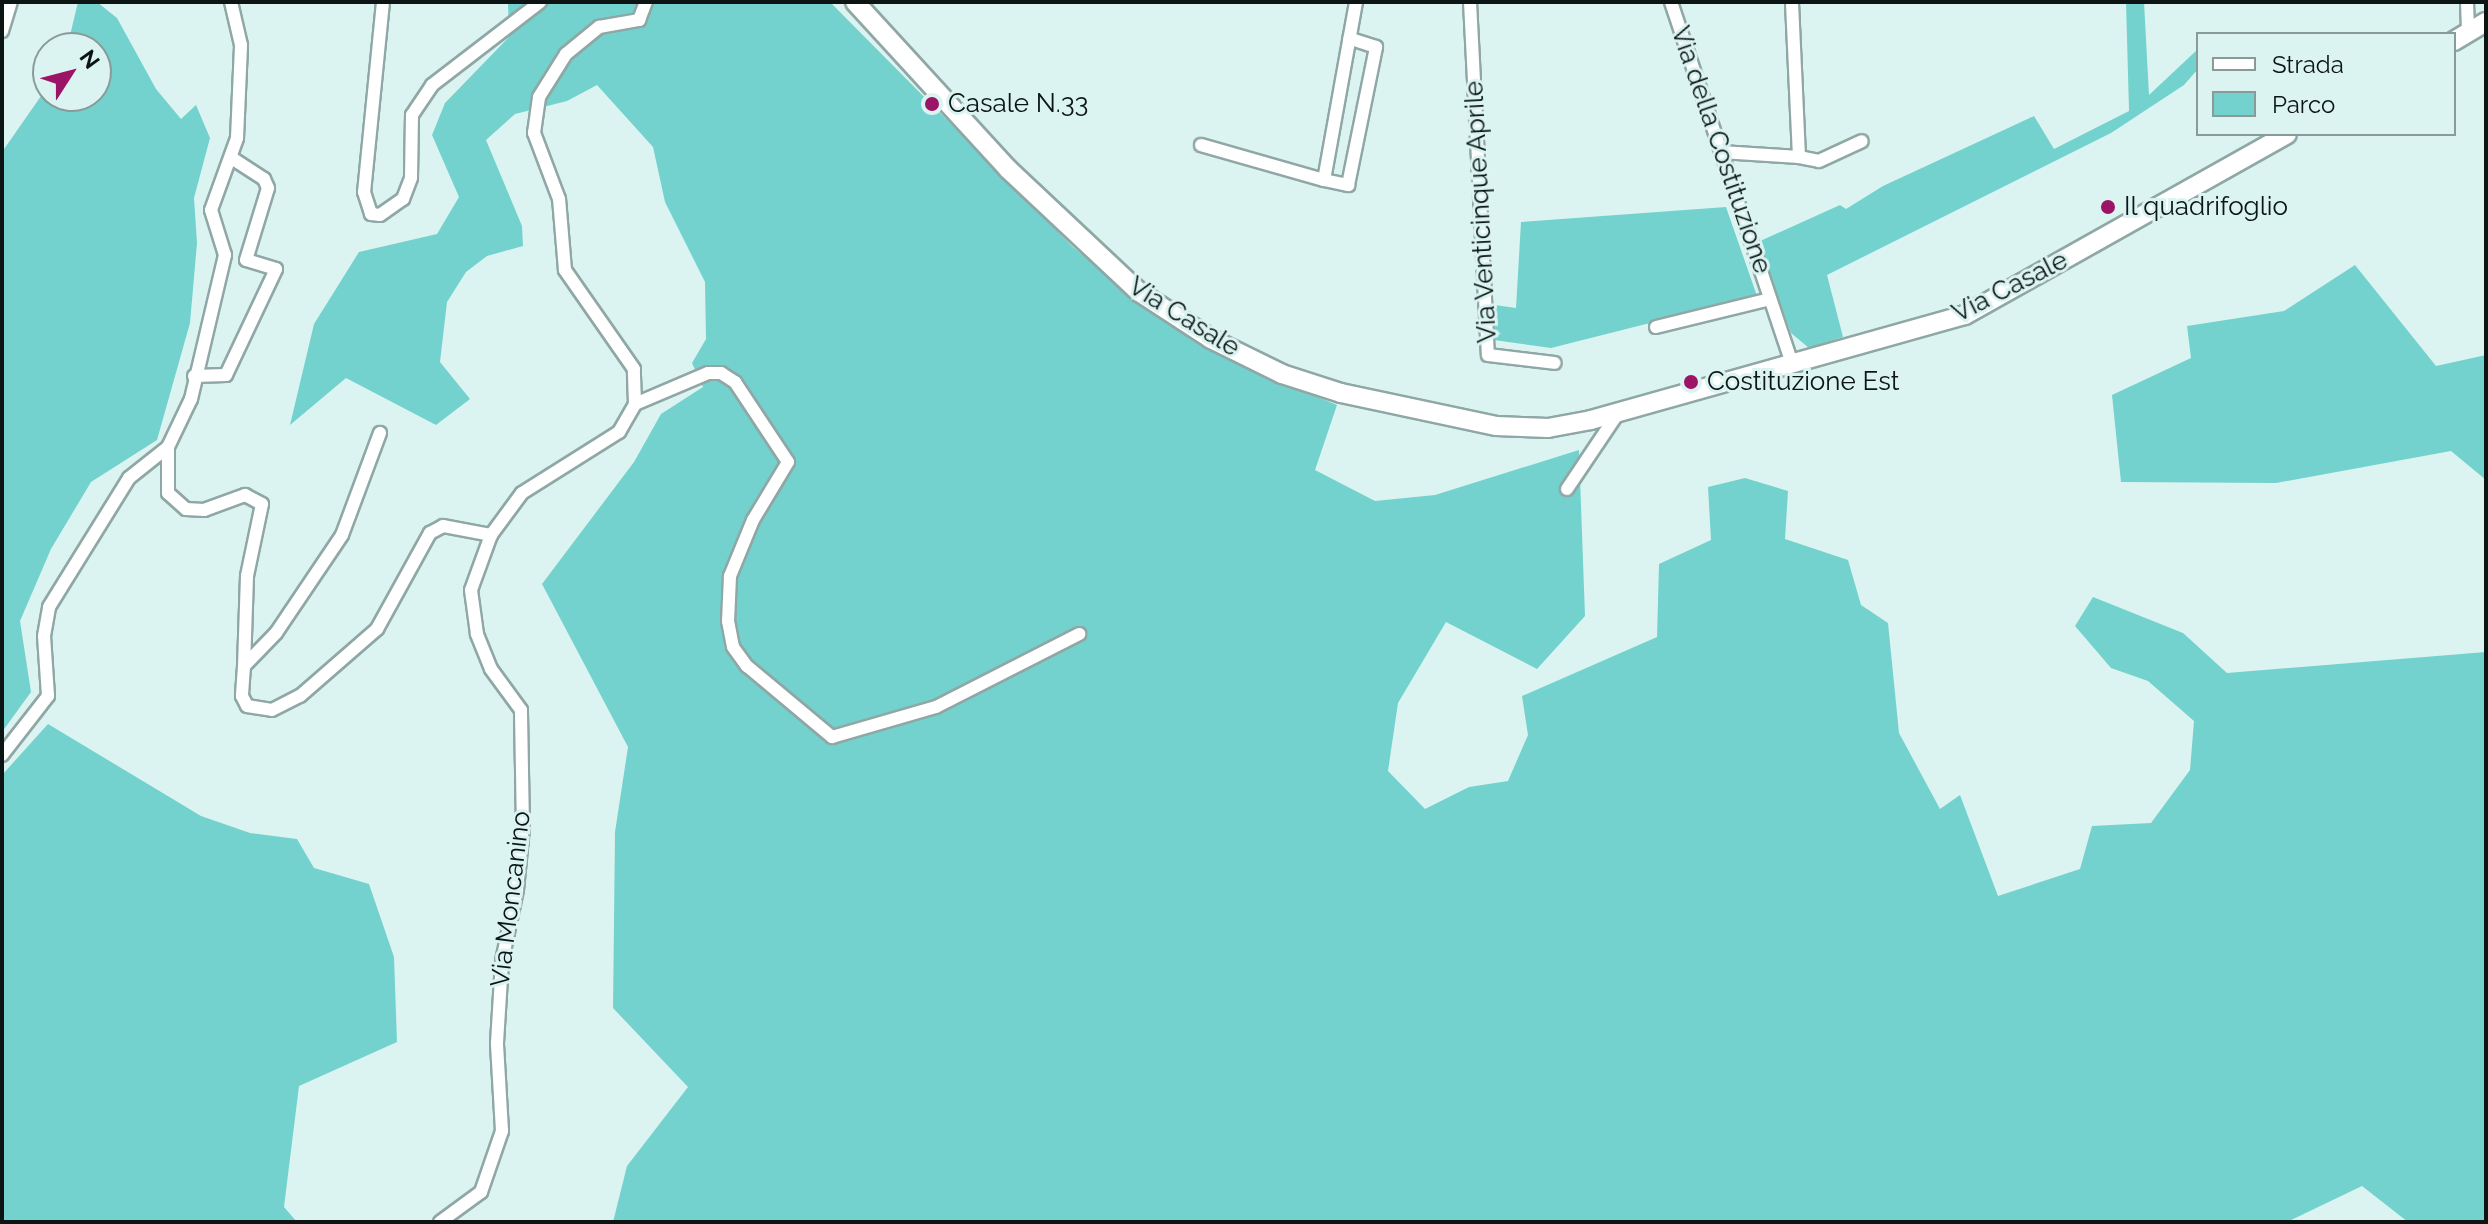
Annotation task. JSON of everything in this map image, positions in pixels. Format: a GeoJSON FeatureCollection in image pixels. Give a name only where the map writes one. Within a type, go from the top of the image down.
{"type":"FeatureCollection","features":[{"type":"Feature","properties":{"kind":"main road","name":"Via Casale"},"geometry":{"type":"LineString","coordinates":[[855,2],[1091,251],[1139,292],[1211,339],[1282,374],[1327,389],[1482,424],[1548,428],[1618,413],[1965,315],[2283,136]]}},
{"type":"Feature","properties":{"kind":"main road"},"geometry":{"type":"LineString","coordinates":[[2461,37],[2486,22]]}},
{"type":"Feature","properties":{"kind":"street"},"geometry":{"type":"LineString","coordinates":[[2,31],[11,2]]}},
{"type":"Feature","properties":{"kind":"street"},"geometry":{"type":"LineString","coordinates":[[2,755],[48,696],[44,636],[57,593],[129,478],[168,447],[183,423],[225,255],[211,210],[214,190],[233,159],[241,45],[231,2]]}},
{"type":"Feature","properties":{"kind":"street"},"geometry":{"type":"LineString","coordinates":[[383,2],[364,192],[371,214],[380,215],[403,199],[411,178],[412,115],[432,85],[540,2]]}},
{"type":"Feature","properties":{"kind":"street"},"geometry":{"type":"LineString","coordinates":[[646,2],[639,20],[599,27],[566,54],[539,97],[534,133],[559,199],[565,270],[634,369],[635,404],[708,373],[721,373],[741,389],[788,462],[753,520],[730,576],[728,621],[733,647],[747,666],[832,737],[936,707],[1079,634]]}},
{"type":"Feature","properties":{"kind":"street"},"geometry":{"type":"LineString","coordinates":[[1324,180],[1356,2]]}},
{"type":"Feature","properties":{"kind":"street","name":"Via Venticinque Aprile"},"geometry":{"type":"LineString","coordinates":[[1470,2],[1488,355],[1555,363]]}},
{"type":"Feature","properties":{"kind":"street","name":"Via della Costituzione"},"geometry":{"type":"LineString","coordinates":[[1671,2],[1792,364]]}},
{"type":"Feature","properties":{"kind":"street"},"geometry":{"type":"LineString","coordinates":[[1792,2],[1799,157]]}},
{"type":"Feature","properties":{"kind":"street"},"geometry":{"type":"LineString","coordinates":[[2461,37],[2467,2]]}},
{"type":"Feature","properties":{"kind":"street"},"geometry":{"type":"LineString","coordinates":[[1201,145],[1348,185],[1376,47],[1349,38]]}},
{"type":"Feature","properties":{"kind":"street"},"geometry":{"type":"LineString","coordinates":[[1337,109],[1363,115]]}},
{"type":"Feature","properties":{"kind":"street"},"geometry":{"type":"LineString","coordinates":[[1721,152],[1819,161],[1844,155],[1862,141]]}},
{"type":"Feature","properties":{"kind":"street"},"geometry":{"type":"LineString","coordinates":[[194,376],[226,375],[276,269],[246,260],[268,188],[264,179],[233,159]]}},
{"type":"Feature","properties":{"kind":"street","name":"Via della Costituzione"},"geometry":{"type":"LineString","coordinates":[[1656,327],[1770,299]]}},
{"type":"Feature","properties":{"kind":"street","name":"Via Moncanino"},"geometry":{"type":"LineString","coordinates":[[440,1222],[481,1192],[502,1131],[497,1043],[502,961],[517,890],[523,828],[521,710],[491,669],[477,634],[471,590],[491,535],[522,493],[619,432],[635,404]]}},
{"type":"Feature","properties":{"kind":"street"},"geometry":{"type":"LineString","coordinates":[[1567,489],[1618,413]]}},
{"type":"Feature","properties":{"kind":"street"},"geometry":{"type":"LineString","coordinates":[[244,666],[276,633],[342,535],[380,433]]}},
{"type":"Feature","properties":{"kind":"street"},"geometry":{"type":"LineString","coordinates":[[168,447],[168,493],[186,509],[204,510],[245,495],[262,504],[247,576],[242,696],[247,706],[272,710],[300,696],[377,629],[430,533],[443,526],[491,535]]}},
{"type":"Feature","properties":{"kind":"green space"},"geometry":{"type":"Polygon","coordinates":[[[78,2],[97,2],[117,18],[156,89],[181,119],[196,105],[210,138],[194,198],[197,243],[190,323],[157,440],[91,482],[51,549],[20,621],[31,692],[2,732],[2,152],[32,109],[32,112],[112,112],[112,32],[71,32],[78,2]]]}},
{"type":"Feature","properties":{"kind":"green space"},"geometry":{"type":"Polygon","coordinates":[[[508,2],[830,2],[1073,247],[1124,290],[1279,381],[1337,405],[1315,470],[1375,501],[1435,495],[1579,450],[1585,616],[1537,669],[1446,622],[1398,703],[1388,771],[1425,809],[1469,787],[1508,781],[1528,735],[1522,696],[1657,637],[1659,564],[1711,540],[1708,487],[1745,478],[1788,491],[1785,539],[1848,560],[1861,605],[1888,623],[1899,733],[1940,809],[1960,795],[1998,896],[2080,869],[2092,826],[2151,823],[2190,770],[2194,721],[2148,681],[2111,668],[2075,626],[2093,597],[2183,633],[2227,673],[2486,652],[2486,1222],[2408,1222],[2362,1186],[2287,1222],[613,1222],[627,1166],[688,1087],[613,1008],[615,832],[628,747],[542,584],[634,462],[661,414],[703,387],[692,363],[706,339],[705,282],[665,202],[653,147],[597,85],[567,101],[515,114],[486,140],[522,226],[523,246],[487,256],[466,272],[447,302],[440,362],[470,399],[436,425],[346,378],[290,425],[314,324],[359,252],[437,234],[459,197],[432,135],[445,103],[509,37],[508,2]]]}},
{"type":"Feature","properties":{"kind":"green space"},"geometry":{"type":"Polygon","coordinates":[[[2126,2],[2144,2],[2149,95],[2196,51],[2196,71],[2184,85],[2111,133],[1827,275],[1843,337],[1809,348],[1791,333],[1758,242],[1840,205],[1846,209],[1883,186],[2034,116],[2054,149],[2129,111],[2126,2]]]}},
{"type":"Feature","properties":{"kind":"green space"},"geometry":{"type":"Polygon","coordinates":[[[1726,207],[1757,296],[1551,348],[1494,340],[1488,304],[1516,308],[1521,222],[1726,207]]]}},
{"type":"Feature","properties":{"kind":"green space"},"geometry":{"type":"Polygon","coordinates":[[[2355,265],[2436,366],[2486,355],[2486,480],[2451,451],[2276,483],[2121,482],[2112,395],[2191,358],[2187,326],[2284,311],[2355,265]]]}},
{"type":"Feature","properties":{"kind":"green space"},"geometry":{"type":"Polygon","coordinates":[[[48,724],[201,816],[250,833],[297,839],[314,868],[369,884],[394,957],[397,1042],[299,1086],[284,1207],[297,1222],[2,1222],[2,775],[48,724]]]}},
{"type":"Feature","properties":{"kind":"place","name":"Casale N.33"},"geometry":{"type":"Point","coordinates":[932,104]}},
{"type":"Feature","properties":{"kind":"place","name":"Il quadrifoglio"},"geometry":{"type":"Point","coordinates":[2108,207]}},
{"type":"Feature","properties":{"kind":"place","name":"Costituzione Est"},"geometry":{"type":"Point","coordinates":[1691,382]}}]}
